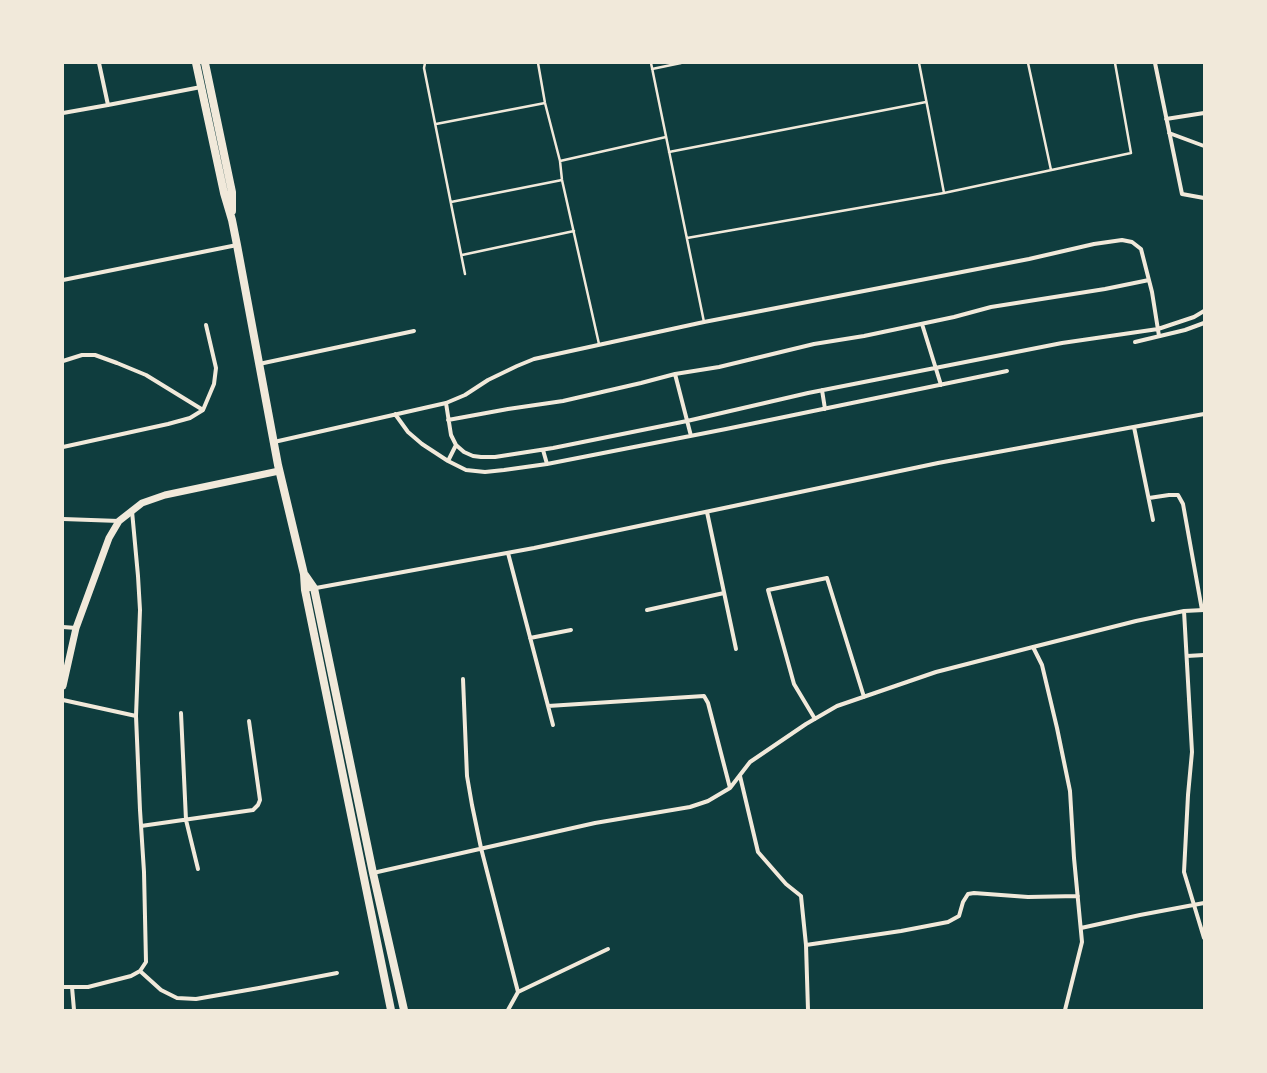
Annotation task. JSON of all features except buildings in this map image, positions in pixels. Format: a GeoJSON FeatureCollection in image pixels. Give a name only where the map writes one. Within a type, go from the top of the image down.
{"type":"FeatureCollection","features":[{"type":"Feature","properties":{"kind":"main road"},"geometry":{"type":"LineString","coordinates":[[196,63],[224,193],[232,220],[279,471],[304,574],[305,590],[391,1010]]}},
{"type":"Feature","properties":{"kind":"main road"},"geometry":{"type":"LineString","coordinates":[[205,63],[232,192],[232,220]]}},
{"type":"Feature","properties":{"kind":"main road"},"geometry":{"type":"LineString","coordinates":[[304,574],[314,588],[373,873],[404,1010]]}},
{"type":"Feature","properties":{"kind":"street"},"geometry":{"type":"LineString","coordinates":[[99,63],[108,105]]}},
{"type":"Feature","properties":{"kind":"street"},"geometry":{"type":"LineString","coordinates":[[1155,63],[1182,194],[1204,198]]}},
{"type":"Feature","properties":{"kind":"street"},"geometry":{"type":"LineString","coordinates":[[63,113],[201,87]]}},
{"type":"Feature","properties":{"kind":"street"},"geometry":{"type":"LineString","coordinates":[[1166,119],[1204,114]]}},
{"type":"Feature","properties":{"kind":"street"},"geometry":{"type":"LineString","coordinates":[[1169,133],[1204,146]]}},
{"type":"Feature","properties":{"kind":"street"},"geometry":{"type":"LineString","coordinates":[[274,442],[446,403],[465,395],[488,380],[534,359],[704,322],[1029,259],[1094,244],[1122,240],[1132,242],[1141,249],[1149,280],[1159,336]]}},
{"type":"Feature","properties":{"kind":"street"},"geometry":{"type":"LineString","coordinates":[[63,280],[237,245]]}},
{"type":"Feature","properties":{"kind":"street"},"geometry":{"type":"LineString","coordinates":[[448,420],[563,401],[675,374],[719,367],[814,344],[864,336],[954,317],[991,306],[1105,290],[1149,280]]}},
{"type":"Feature","properties":{"kind":"street"},"geometry":{"type":"LineString","coordinates":[[446,403],[451,435],[456,445],[464,452],[481,457],[495,457],[543,451],[688,422],[822,390],[1062,343],[1158,329],[1194,317],[1204,311]]}},
{"type":"Feature","properties":{"kind":"street"},"geometry":{"type":"LineString","coordinates":[[1135,342],[1185,330],[1204,323]]}},
{"type":"Feature","properties":{"kind":"street"},"geometry":{"type":"LineString","coordinates":[[922,324],[940,383]]}},
{"type":"Feature","properties":{"kind":"street"},"geometry":{"type":"LineString","coordinates":[[63,447],[168,424],[190,418],[203,410],[214,384],[216,368],[206,325]]}},
{"type":"Feature","properties":{"kind":"street"},"geometry":{"type":"LineString","coordinates":[[259,364],[414,331]]}},
{"type":"Feature","properties":{"kind":"street"},"geometry":{"type":"LineString","coordinates":[[63,360],[82,355],[96,355],[146,374],[203,410]]}},
{"type":"Feature","properties":{"kind":"street"},"geometry":{"type":"LineString","coordinates":[[395,414],[408,432],[422,444],[466,470],[485,472],[504,470],[691,434],[1007,370]]}},
{"type":"Feature","properties":{"kind":"street"},"geometry":{"type":"LineString","coordinates":[[675,374],[691,434]]}},
{"type":"Feature","properties":{"kind":"street"},"geometry":{"type":"LineString","coordinates":[[822,390],[825,406]]}},
{"type":"Feature","properties":{"kind":"street"},"geometry":{"type":"LineString","coordinates":[[305,590],[508,553],[938,463],[1204,414]]}},
{"type":"Feature","properties":{"kind":"street"},"geometry":{"type":"LineString","coordinates":[[1134,427],[1153,520]]}},
{"type":"Feature","properties":{"kind":"street"},"geometry":{"type":"LineString","coordinates":[[449,459],[456,445]]}},
{"type":"Feature","properties":{"kind":"street"},"geometry":{"type":"LineString","coordinates":[[543,451],[546,462]]}},
{"type":"Feature","properties":{"kind":"street"},"geometry":{"type":"LineString","coordinates":[[63,686],[76,628],[109,538],[119,521],[142,503],[165,495],[279,471]]}},
{"type":"Feature","properties":{"kind":"street"},"geometry":{"type":"LineString","coordinates":[[373,873],[595,823],[690,807],[708,801],[730,788],[750,762],[837,706],[936,672],[1033,646],[1136,621],[1184,611],[1203,610],[1183,504],[1178,495],[1148,498]]}},
{"type":"Feature","properties":{"kind":"street"},"geometry":{"type":"LineString","coordinates":[[63,987],[88,987],[131,976],[140,971],[146,962],[144,872],[136,716],[140,610],[132,510]]}},
{"type":"Feature","properties":{"kind":"street"},"geometry":{"type":"LineString","coordinates":[[707,512],[736,649]]}},
{"type":"Feature","properties":{"kind":"street"},"geometry":{"type":"LineString","coordinates":[[63,519],[119,521]]}},
{"type":"Feature","properties":{"kind":"street"},"geometry":{"type":"LineString","coordinates":[[508,553],[553,725]]}},
{"type":"Feature","properties":{"kind":"street"},"geometry":{"type":"LineString","coordinates":[[815,719],[794,684],[768,590],[827,578],[864,697]]}},
{"type":"Feature","properties":{"kind":"street"},"geometry":{"type":"LineString","coordinates":[[647,610],[724,593]]}},
{"type":"Feature","properties":{"kind":"street"},"geometry":{"type":"LineString","coordinates":[[1184,611],[1192,752],[1184,872],[1204,938]]}},
{"type":"Feature","properties":{"kind":"street"},"geometry":{"type":"LineString","coordinates":[[63,627],[76,628]]}},
{"type":"Feature","properties":{"kind":"street"},"geometry":{"type":"LineString","coordinates":[[530,638],[571,630]]}},
{"type":"Feature","properties":{"kind":"street"},"geometry":{"type":"LineString","coordinates":[[1033,646],[1042,665],[1070,791],[1074,858],[1082,942],[1065,1010]]}},
{"type":"Feature","properties":{"kind":"street"},"geometry":{"type":"LineString","coordinates":[[1187,656],[1204,654]]}},
{"type":"Feature","properties":{"kind":"street"},"geometry":{"type":"LineString","coordinates":[[463,679],[468,776],[481,848],[518,992]]}},
{"type":"Feature","properties":{"kind":"street"},"geometry":{"type":"LineString","coordinates":[[548,706],[704,696],[708,703],[730,788]]}},
{"type":"Feature","properties":{"kind":"street"},"geometry":{"type":"LineString","coordinates":[[63,700],[136,716]]}},
{"type":"Feature","properties":{"kind":"street"},"geometry":{"type":"LineString","coordinates":[[181,712],[186,820],[198,869]]}},
{"type":"Feature","properties":{"kind":"street"},"geometry":{"type":"LineString","coordinates":[[141,826],[253,810],[258,805],[260,800],[249,721]]}},
{"type":"Feature","properties":{"kind":"street"},"geometry":{"type":"LineString","coordinates":[[740,776],[758,852],[786,884],[801,896],[806,945],[808,1010]]}},
{"type":"Feature","properties":{"kind":"street"},"geometry":{"type":"LineString","coordinates":[[806,945],[901,932],[948,922],[959,916],[963,902],[968,894],[974,893],[1028,897],[1078,896]]}},
{"type":"Feature","properties":{"kind":"street"},"geometry":{"type":"LineString","coordinates":[[1081,928],[1204,903]]}},
{"type":"Feature","properties":{"kind":"street"},"geometry":{"type":"LineString","coordinates":[[508,1010],[518,992],[608,949]]}},
{"type":"Feature","properties":{"kind":"street"},"geometry":{"type":"LineString","coordinates":[[140,971],[161,990],[177,998],[196,999],[337,973]]}},
{"type":"Feature","properties":{"kind":"street"},"geometry":{"type":"LineString","coordinates":[[72,987],[74,1010]]}},
{"type":"Feature","properties":{"kind":"lane"},"geometry":{"type":"LineString","coordinates":[[425,63],[424,68],[465,274]]}},
{"type":"Feature","properties":{"kind":"lane"},"geometry":{"type":"LineString","coordinates":[[538,63],[545,103],[560,161],[562,180],[599,344]]}},
{"type":"Feature","properties":{"kind":"lane"},"geometry":{"type":"LineString","coordinates":[[651,63],[704,322]]}},
{"type":"Feature","properties":{"kind":"lane"},"geometry":{"type":"LineString","coordinates":[[652,69],[681,63]]}},
{"type":"Feature","properties":{"kind":"lane"},"geometry":{"type":"LineString","coordinates":[[918,63],[944,192]]}},
{"type":"Feature","properties":{"kind":"lane"},"geometry":{"type":"LineString","coordinates":[[1028,63],[1051,170]]}},
{"type":"Feature","properties":{"kind":"lane"},"geometry":{"type":"LineString","coordinates":[[687,238],[944,192],[1131,153],[1115,63]]}},
{"type":"Feature","properties":{"kind":"lane"},"geometry":{"type":"LineString","coordinates":[[669,152],[926,102]]}},
{"type":"Feature","properties":{"kind":"lane"},"geometry":{"type":"LineString","coordinates":[[436,124],[545,103]]}},
{"type":"Feature","properties":{"kind":"lane"},"geometry":{"type":"LineString","coordinates":[[560,161],[666,138]]}},
{"type":"Feature","properties":{"kind":"lane"},"geometry":{"type":"LineString","coordinates":[[450,202],[562,180]]}},
{"type":"Feature","properties":{"kind":"lane"},"geometry":{"type":"LineString","coordinates":[[462,255],[574,231]]}}]}
